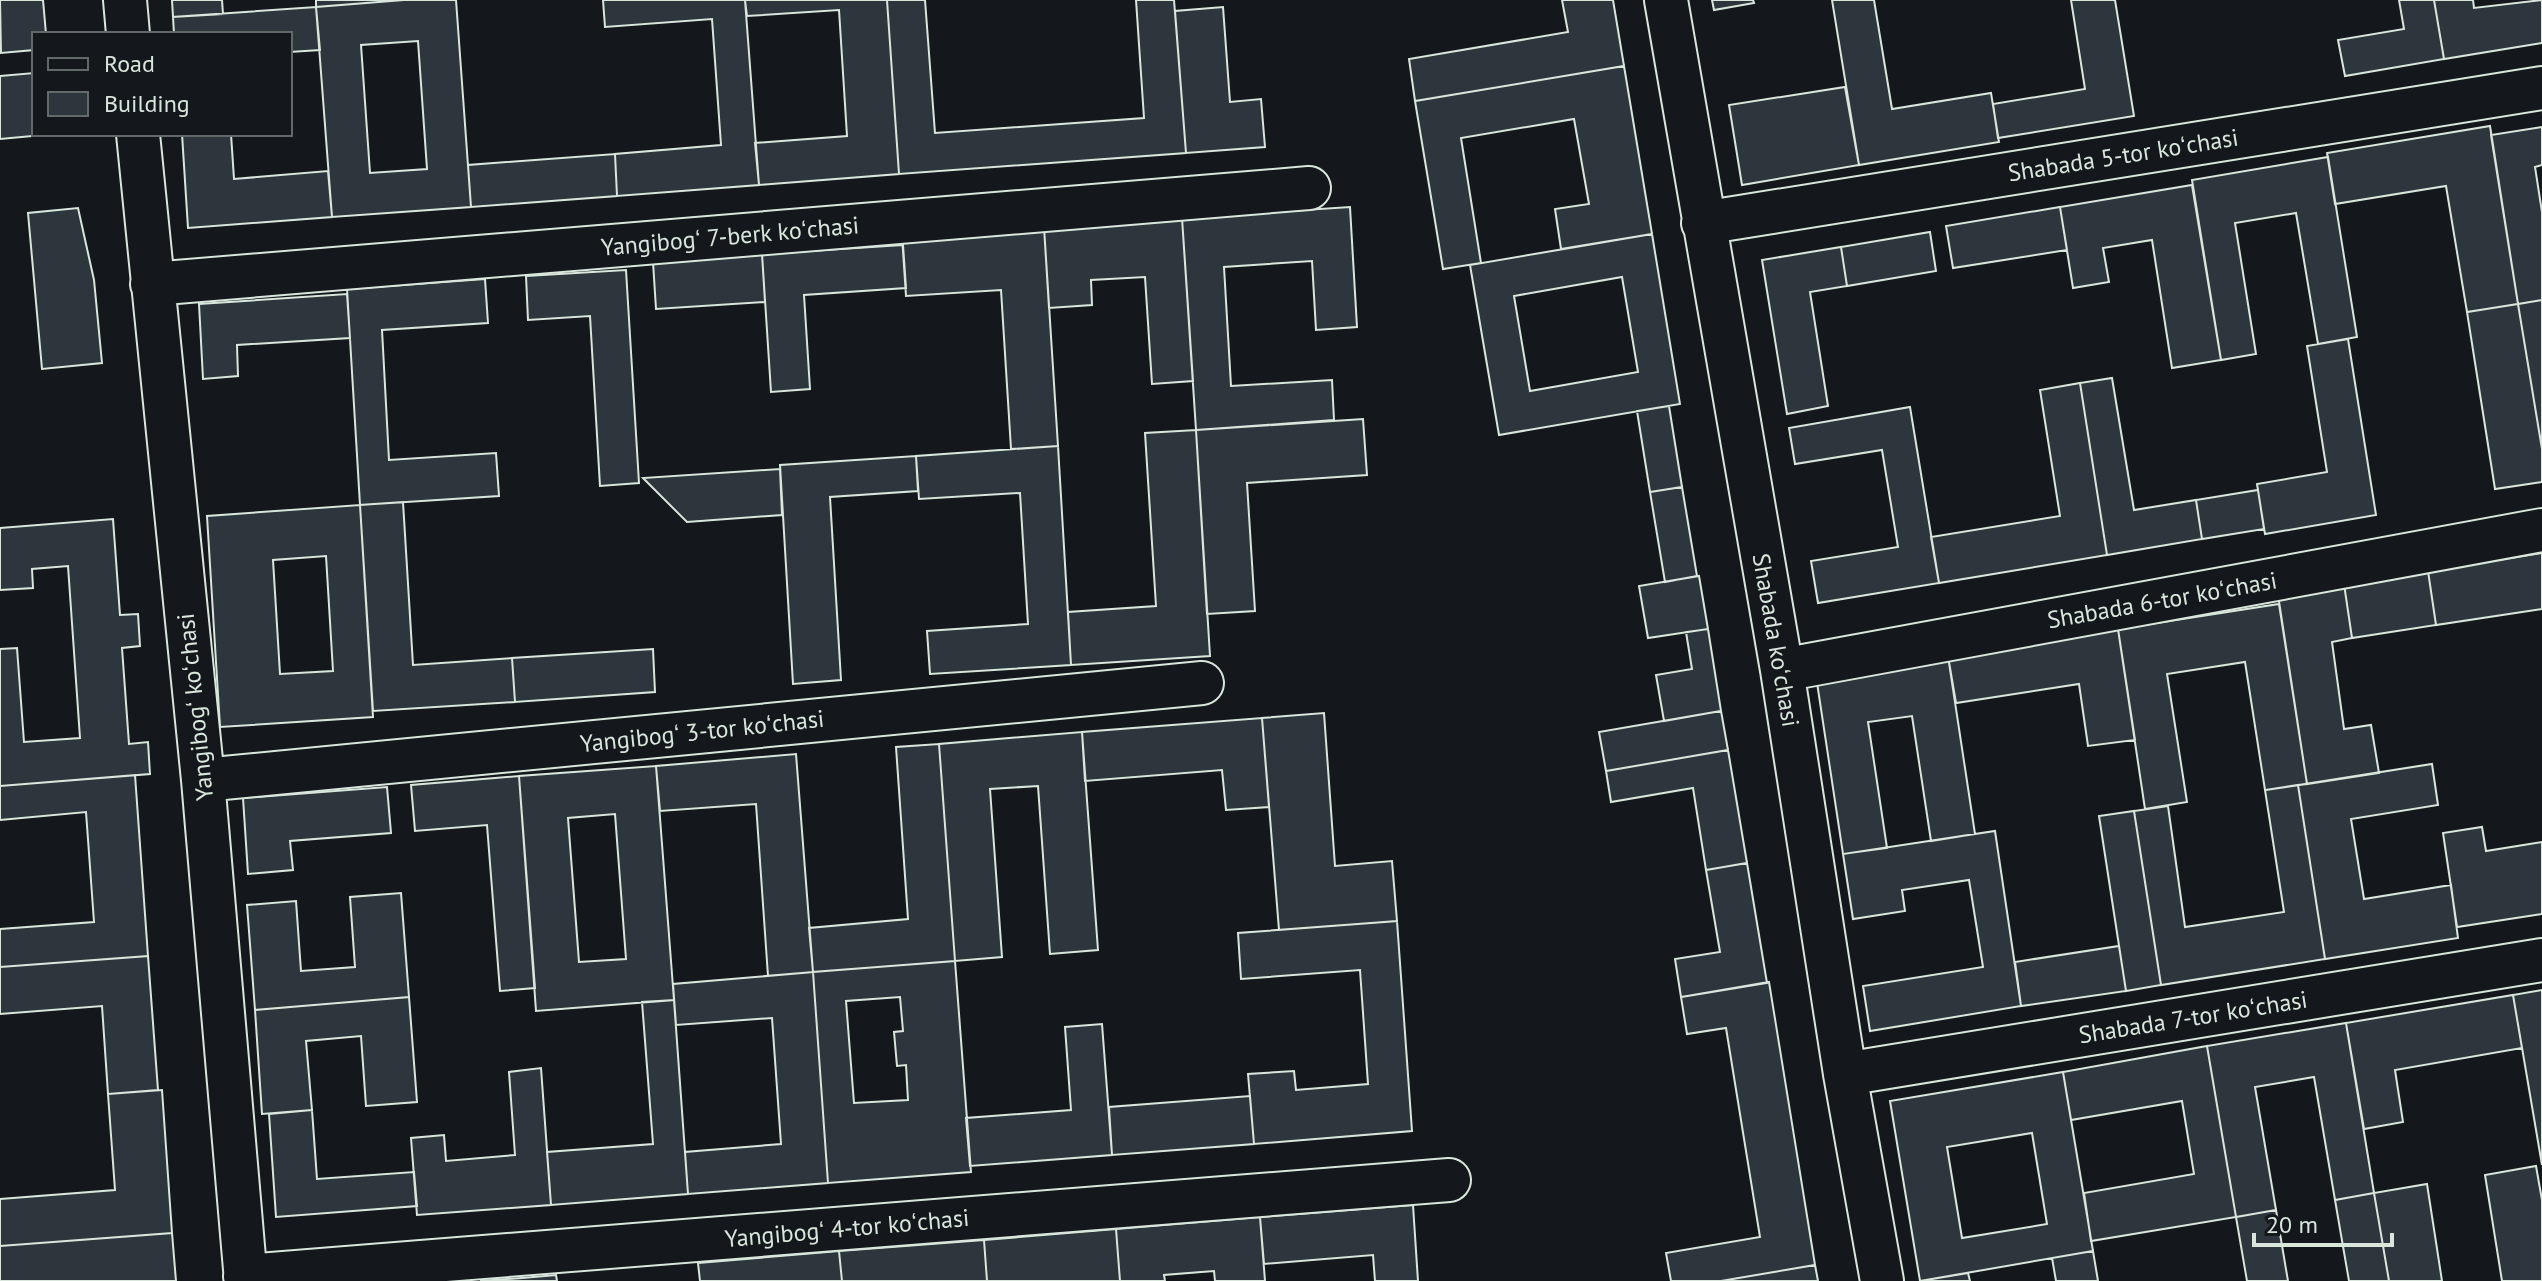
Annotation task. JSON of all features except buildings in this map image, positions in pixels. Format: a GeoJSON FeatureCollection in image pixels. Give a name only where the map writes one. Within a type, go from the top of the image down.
{"type":"FeatureCollection","features":[{"type":"Feature","properties":{"kind":"street"},"geometry":{"type":"LineString","coordinates":[[125,0],[128,32]]}},
{"type":"Feature","properties":{"kind":"street","name":"Shabada koʻchasi"},"geometry":{"type":"LineString","coordinates":[[1666,0],[1782,670],[1845,1074],[1882,1281]]}},
{"type":"Feature","properties":{"kind":"street","name":"Shabada 5-tor koʻchasi"},"geometry":{"type":"LineString","coordinates":[[1703,223],[2542,88]]}},
{"type":"Feature","properties":{"kind":"street","name":"Yangibogʻ koʻchasi"},"geometry":{"type":"LineString","coordinates":[[138,136],[203,780],[245,1279]]}},
{"type":"Feature","properties":{"kind":"street","name":"Yangibogʻ 7-berk koʻchasi"},"geometry":{"type":"LineString","coordinates":[[152,284],[1309,188]]}},
{"type":"Feature","properties":{"kind":"street","name":"Shabada 6-tor koʻchasi"},"geometry":{"type":"LineString","coordinates":[[1782,670],[2542,530]]}},
{"type":"Feature","properties":{"kind":"street","name":"Yangibogʻ 3-tor koʻchasi"},"geometry":{"type":"LineString","coordinates":[[203,780],[1202,683]]}},
{"type":"Feature","properties":{"kind":"street","name":"Shabada 7-tor koʻchasi"},"geometry":{"type":"LineString","coordinates":[[1845,1074],[2542,960]]}},
{"type":"Feature","properties":{"kind":"street","name":"Yangibogʻ 4-tor koʻchasi"},"geometry":{"type":"LineString","coordinates":[[245,1279],[1449,1180]]}}]}
